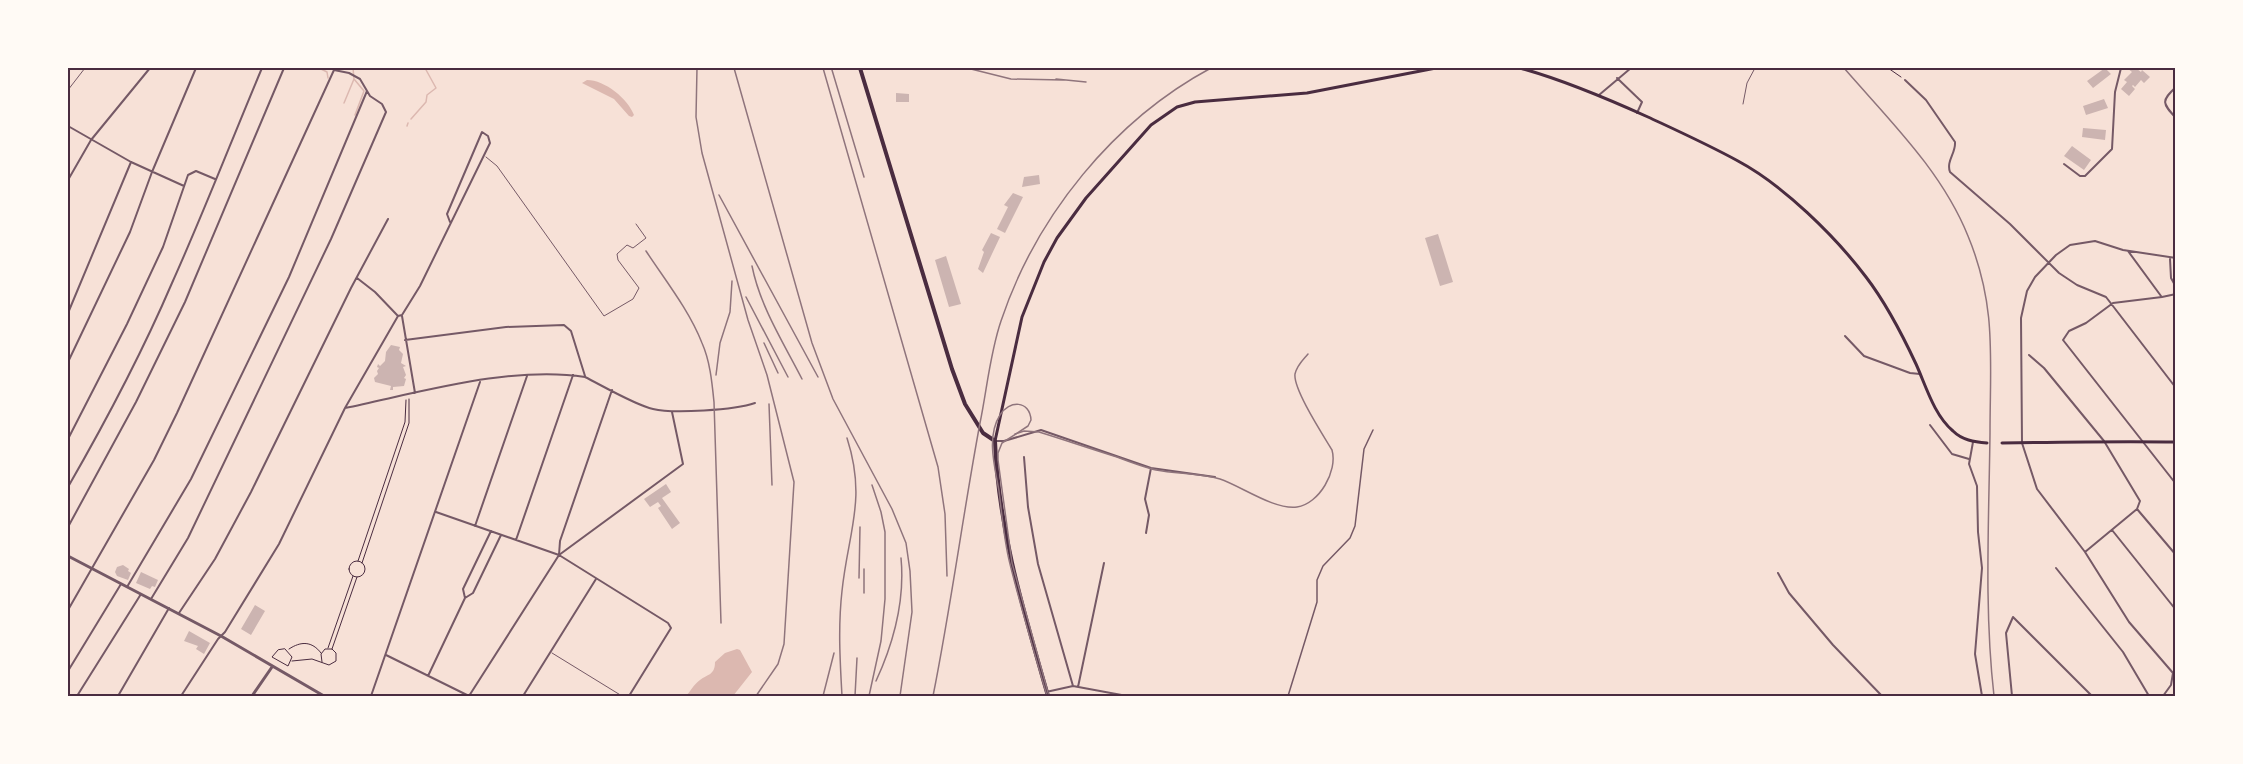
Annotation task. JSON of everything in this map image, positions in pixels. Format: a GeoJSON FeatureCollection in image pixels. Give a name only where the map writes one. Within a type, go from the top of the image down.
{"type":"FeatureCollection","features":[{"type":"Feature","properties":{"kind":"main road"},"geometry":{"type":"LineString","coordinates":[[860,68],[965,404],[983,433],[995,441]]}},
{"type":"Feature","properties":{"kind":"main road"},"geometry":{"type":"LineString","coordinates":[[1047,694],[1011,564],[1000,496],[995,441],[1022,317],[1044,262],[1057,238],[1086,198],[1151,125],[1177,107],[1195,102],[1307,93],[1436,68]]}},
{"type":"Feature","properties":{"kind":"main road"},"geometry":{"type":"LineString","coordinates":[[1520,68],[1599,95],[1637,112],[1739,162],[1767,180],[1850,256],[1881,299],[1946,424],[1958,435],[1973,442],[1987,443]]}},
{"type":"Feature","properties":{"kind":"main road"},"geometry":{"type":"LineString","coordinates":[[2002,443],[2175,442]]}},
{"type":"Feature","properties":{"kind":"street"},"geometry":{"type":"LineString","coordinates":[[68,180],[91,140],[150,68]]}},
{"type":"Feature","properties":{"kind":"street"},"geometry":{"type":"LineString","coordinates":[[68,362],[130,232],[152,172],[196,68]]}},
{"type":"Feature","properties":{"kind":"street"},"geometry":{"type":"LineString","coordinates":[[68,487],[140,353],[172,284],[262,68]]}},
{"type":"Feature","properties":{"kind":"street"},"geometry":{"type":"LineString","coordinates":[[68,527],[136,402],[185,302],[284,68]]}},
{"type":"Feature","properties":{"kind":"street"},"geometry":{"type":"LineString","coordinates":[[1599,95],[1630,68]]}},
{"type":"Feature","properties":{"kind":"street"},"geometry":{"type":"LineString","coordinates":[[2064,164],[2080,176],[2085,176],[2112,149],[2115,92],[2121,68]]}},
{"type":"Feature","properties":{"kind":"street"},"geometry":{"type":"LineString","coordinates":[[68,610],[154,459],[177,413],[334,70],[355,77],[365,84],[370,96],[386,109],[331,239],[189,538],[151,599]]}},
{"type":"Feature","properties":{"kind":"street"},"geometry":{"type":"LineString","coordinates":[[1617,78],[1642,102],[1637,112]]}},
{"type":"Feature","properties":{"kind":"street"},"geometry":{"type":"LineString","coordinates":[[1905,80],[1926,100],[1955,142],[1956,150],[1949,163],[1950,172],[2064,277],[2103,295],[2175,387]]}},
{"type":"Feature","properties":{"kind":"street"},"geometry":{"type":"LineString","coordinates":[[2175,87],[2164,101],[2167,109],[2175,118]]}},
{"type":"Feature","properties":{"kind":"street"},"geometry":{"type":"LineString","coordinates":[[127,586],[191,479],[289,277],[367,91]]}},
{"type":"Feature","properties":{"kind":"street"},"geometry":{"type":"LineString","coordinates":[[68,126],[131,162],[184,186]]}},
{"type":"Feature","properties":{"kind":"street"},"geometry":{"type":"LineString","coordinates":[[182,696],[279,544],[345,408],[420,286],[490,143],[488,136],[482,132],[447,214],[450,222]]}},
{"type":"Feature","properties":{"kind":"street"},"geometry":{"type":"LineString","coordinates":[[68,313],[131,162]]}},
{"type":"Feature","properties":{"kind":"street"},"geometry":{"type":"LineString","coordinates":[[68,439],[127,324],[162,247],[188,175],[196,171],[215,179]]}},
{"type":"Feature","properties":{"kind":"street"},"geometry":{"type":"LineString","coordinates":[[179,614],[215,559],[251,492],[388,219]]}},
{"type":"Feature","properties":{"kind":"street"},"geometry":{"type":"LineString","coordinates":[[2163,696],[2171,685],[2174,673],[2129,622],[2085,552],[2037,489],[2022,442],[2023,305],[2035,277],[2049,263],[2065,248],[2087,241],[2102,242],[2128,251],[2175,258]]}},
{"type":"Feature","properties":{"kind":"street"},"geometry":{"type":"LineString","coordinates":[[2128,251],[2162,297]]}},
{"type":"Feature","properties":{"kind":"street"},"geometry":{"type":"LineString","coordinates":[[2170,259],[2171,278],[2175,286]]}},
{"type":"Feature","properties":{"kind":"street"},"geometry":{"type":"LineString","coordinates":[[357,279],[375,292],[400,316],[415,393]]}},
{"type":"Feature","properties":{"kind":"street"},"geometry":{"type":"LineString","coordinates":[[2175,294],[2112,304],[2086,323],[2069,331],[2063,342],[2175,484]]}},
{"type":"Feature","properties":{"kind":"street"},"geometry":{"type":"LineString","coordinates":[[405,340],[506,327],[564,325],[571,331],[585,377]]}},
{"type":"Feature","properties":{"kind":"street"},"geometry":{"type":"LineString","coordinates":[[1845,336],[1864,356],[1910,373],[1920,374]]}},
{"type":"Feature","properties":{"kind":"street"},"geometry":{"type":"LineString","coordinates":[[2029,355],[2044,368],[2104,441],[2138,494],[2140,501],[2137,509],[2085,552]]}},
{"type":"Feature","properties":{"kind":"street"},"geometry":{"type":"LineString","coordinates":[[345,408],[481,380],[573,375],[585,377],[650,408],[672,411],[755,403]]}},
{"type":"Feature","properties":{"kind":"street"},"geometry":{"type":"LineString","coordinates":[[516,540],[573,375]]}},
{"type":"Feature","properties":{"kind":"street"},"geometry":{"type":"LineString","coordinates":[[475,525],[526,376]]}},
{"type":"Feature","properties":{"kind":"street"},"geometry":{"type":"LineString","coordinates":[[371,696],[481,380]]}},
{"type":"Feature","properties":{"kind":"street"},"geometry":{"type":"LineString","coordinates":[[559,555],[560,541],[612,390]]}},
{"type":"Feature","properties":{"kind":"street"},"geometry":{"type":"LineString","coordinates":[[386,655],[469,696],[559,555],[683,464],[672,411]]}},
{"type":"Feature","properties":{"kind":"street"},"geometry":{"type":"LineString","coordinates":[[1930,425],[1952,454],[1970,459]]}},
{"type":"Feature","properties":{"kind":"street"},"geometry":{"type":"LineString","coordinates":[[995,441],[1004,441],[1041,430],[1151,468],[1215,477]]}},
{"type":"Feature","properties":{"kind":"street"},"geometry":{"type":"LineString","coordinates":[[1288,696],[1317,602],[1317,580],[1323,566],[1350,538],[1354,526],[1364,449],[1373,430]]}},
{"type":"Feature","properties":{"kind":"street"},"geometry":{"type":"LineString","coordinates":[[1973,442],[1969,464],[1977,486],[1978,532],[1982,559],[1980,612],[1974,642],[1982,696]]}},
{"type":"Feature","properties":{"kind":"street"},"geometry":{"type":"LineString","coordinates":[[1024,456],[1028,507],[1038,564],[1073,686]]}},
{"type":"Feature","properties":{"kind":"street"},"geometry":{"type":"LineString","coordinates":[[1146,533],[1149,516],[1145,499],[1151,468]]}},
{"type":"Feature","properties":{"kind":"street"},"geometry":{"type":"LineString","coordinates":[[2137,509],[2175,555]]}},
{"type":"Feature","properties":{"kind":"street"},"geometry":{"type":"LineString","coordinates":[[436,512],[559,555],[668,623],[671,628],[629,696]]}},
{"type":"Feature","properties":{"kind":"street"},"geometry":{"type":"LineString","coordinates":[[465,598],[463,589],[491,531]]}},
{"type":"Feature","properties":{"kind":"street"},"geometry":{"type":"LineString","coordinates":[[2112,531],[2175,610]]}},
{"type":"Feature","properties":{"kind":"street"},"geometry":{"type":"LineString","coordinates":[[428,676],[465,598],[473,593],[501,535]]}},
{"type":"Feature","properties":{"kind":"street"},"geometry":{"type":"LineString","coordinates":[[68,556],[221,636],[324,696]]}},
{"type":"Feature","properties":{"kind":"street"},"geometry":{"type":"LineString","coordinates":[[1078,687],[1104,563]]}},
{"type":"Feature","properties":{"kind":"street"},"geometry":{"type":"LineString","coordinates":[[2056,568],[2123,652],[2149,696]]}},
{"type":"Feature","properties":{"kind":"street"},"geometry":{"type":"LineString","coordinates":[[1778,573],[1789,593],[1833,645],[1882,696]]}},
{"type":"Feature","properties":{"kind":"street"},"geometry":{"type":"LineString","coordinates":[[523,696],[597,579]]}},
{"type":"Feature","properties":{"kind":"street"},"geometry":{"type":"LineString","coordinates":[[68,671],[122,584]]}},
{"type":"Feature","properties":{"kind":"street"},"geometry":{"type":"LineString","coordinates":[[77,696],[141,594]]}},
{"type":"Feature","properties":{"kind":"street"},"geometry":{"type":"LineString","coordinates":[[118,696],[169,608]]}},
{"type":"Feature","properties":{"kind":"street"},"geometry":{"type":"LineString","coordinates":[[2012,696],[2007,633],[2013,617],[2092,696]]}},
{"type":"Feature","properties":{"kind":"street"},"geometry":{"type":"LineString","coordinates":[[252,696],[272,667]]}},
{"type":"Feature","properties":{"kind":"street"},"geometry":{"type":"LineString","coordinates":[[1047,694],[1073,686],[1127,696]]}},
{"type":"Feature","properties":{"kind":"lane"},"geometry":{"type":"LineString","coordinates":[[68,90],[85,68]]}},
{"type":"Feature","properties":{"kind":"lane"},"geometry":{"type":"LineString","coordinates":[[1743,104],[1747,83],[1755,68]]}},
{"type":"Feature","properties":{"kind":"lane"},"geometry":{"type":"LineString","coordinates":[[484,156],[497,166],[604,316],[633,298],[639,288],[618,260],[617,254],[627,245],[633,248],[646,238],[636,224]]}},
{"type":"Feature","properties":{"kind":"lane"},"geometry":{"type":"LineString","coordinates":[[550,652],[622,696]]}},
{"type":"Feature","properties":{"kind":"path"},"geometry":{"type":"LineString","coordinates":[[1888,68],[1905,80]]}},
{"type":"Feature","properties":{"kind":"path"},"geometry":{"type":"LineString","coordinates":[[357,577],[350,572],[350,567],[358,561],[405,422],[407,395]]}},
{"type":"Feature","properties":{"kind":"path"},"geometry":{"type":"LineString","coordinates":[[362,563],[409,423],[410,410],[407,395]]}},
{"type":"Feature","properties":{"kind":"path"},"geometry":{"type":"LineString","coordinates":[[332,649],[357,577],[364,573],[365,568],[358,561]]}},
{"type":"Feature","properties":{"kind":"path"},"geometry":{"type":"LineString","coordinates":[[328,649],[353,576]]}},
{"type":"Feature","properties":{"kind":"path"},"geometry":{"type":"LineString","coordinates":[[322,662],[321,654],[316,647],[307,643],[298,644],[288,651],[278,650],[272,657],[288,666],[292,662],[307,659],[329,665],[336,661],[337,656],[332,649]]}},
{"type":"Feature","properties":{"kind":"path"},"geometry":{"type":"LineString","coordinates":[[321,654],[332,649]]}},
{"type":"Feature","properties":{"kind":"path"},"geometry":{"type":"LineString","coordinates":[[288,651],[292,662]]}},
{"type":"Feature","properties":{"kind":"shaded area"},"geometry":{"type":"Polygon","coordinates":[[[587,80],[601,83],[615,92],[627,103],[634,115],[629,116],[614,99],[582,83],[587,80]]]}},
{"type":"Feature","properties":{"kind":"shaded area"},"geometry":{"type":"Polygon","coordinates":[[[740,650],[752,672],[733,696],[686,696],[698,682],[712,672],[715,662],[725,653],[740,650]]]}},
{"type":"Feature","properties":{"kind":"building"},"geometry":{"type":"Polygon","coordinates":[[[2105,68],[2111,74],[2093,88],[2087,81],[2105,68]]]}},
{"type":"Feature","properties":{"kind":"building"},"geometry":{"type":"Polygon","coordinates":[[[2127,68],[2139,68],[2137,69],[2150,77],[2144,83],[2141,80],[2135,87],[2133,85],[2135,89],[2129,96],[2121,89],[2127,82],[2124,80],[2132,72],[2127,68]]]}},
{"type":"Feature","properties":{"kind":"building"},"geometry":{"type":"Polygon","coordinates":[[[896,93],[909,94],[909,102],[896,102],[896,93]]]}},
{"type":"Feature","properties":{"kind":"building"},"geometry":{"type":"Polygon","coordinates":[[[2104,99],[2108,108],[2086,115],[2083,106],[2104,99]]]}},
{"type":"Feature","properties":{"kind":"building"},"geometry":{"type":"Polygon","coordinates":[[[2083,128],[2106,130],[2105,140],[2082,137],[2083,128]]]}},
{"type":"Feature","properties":{"kind":"building"},"geometry":{"type":"Polygon","coordinates":[[[2072,146],[2091,160],[2084,170],[2064,156],[2072,146]]]}},
{"type":"Feature","properties":{"kind":"building"},"geometry":{"type":"Polygon","coordinates":[[[1039,175],[1040,184],[1022,187],[1024,177],[1039,175]]]}},
{"type":"Feature","properties":{"kind":"building"},"geometry":{"type":"Polygon","coordinates":[[[1013,193],[1023,197],[1005,233],[997,229],[1008,207],[1004,205],[1013,193]]]}},
{"type":"Feature","properties":{"kind":"building"},"geometry":{"type":"Polygon","coordinates":[[[991,233],[1000,237],[983,273],[978,269],[984,252],[982,250],[991,233]]]}},
{"type":"Feature","properties":{"kind":"building"},"geometry":{"type":"Polygon","coordinates":[[[1438,234],[1453,282],[1440,286],[1425,238],[1438,234]]]}},
{"type":"Feature","properties":{"kind":"building"},"geometry":{"type":"Polygon","coordinates":[[[946,256],[961,304],[949,307],[935,260],[946,256]]]}},
{"type":"Feature","properties":{"kind":"building"},"geometry":{"type":"Polygon","coordinates":[[[391,345],[400,347],[399,350],[403,354],[401,363],[406,366],[403,367],[406,375],[404,386],[393,387],[393,390],[390,390],[391,386],[375,382],[374,378],[378,374],[378,364],[380,366],[385,361],[386,352],[391,345]]]}},
{"type":"Feature","properties":{"kind":"building"},"geometry":{"type":"Polygon","coordinates":[[[666,484],[671,492],[662,498],[680,523],[672,529],[658,508],[661,506],[658,502],[650,507],[644,499],[666,484]]]}},
{"type":"Feature","properties":{"kind":"building"},"geometry":{"type":"Polygon","coordinates":[[[123,565],[131,573],[128,580],[117,576],[115,572],[117,567],[123,565]]]}},
{"type":"Feature","properties":{"kind":"building"},"geometry":{"type":"Polygon","coordinates":[[[141,572],[158,580],[155,587],[152,586],[150,589],[136,583],[141,572]]]}},
{"type":"Feature","properties":{"kind":"building"},"geometry":{"type":"Polygon","coordinates":[[[255,605],[265,611],[251,635],[241,629],[255,605]]]}},
{"type":"Feature","properties":{"kind":"building"},"geometry":{"type":"Polygon","coordinates":[[[189,631],[210,643],[204,654],[196,649],[198,646],[184,641],[189,631]]]}},
{"type":"Feature","properties":{"kind":"waterway"},"geometry":{"type":"LineString","coordinates":[[319,68],[327,72],[328,78]]}},
{"type":"Feature","properties":{"kind":"waterway"},"geometry":{"type":"LineString","coordinates":[[353,68],[354,79],[364,91],[355,115]]}},
{"type":"Feature","properties":{"kind":"waterway"},"geometry":{"type":"LineString","coordinates":[[411,119],[426,102],[427,95],[436,88],[425,68]]}},
{"type":"Feature","properties":{"kind":"waterway"},"geometry":{"type":"LineString","coordinates":[[344,103],[354,79]]}},
{"type":"Feature","properties":{"kind":"tram line"},"geometry":{"type":"LineString","coordinates":[[1047,696],[1008,555],[992,443],[1000,415],[1008,407],[1018,404],[1027,409],[1031,420],[1028,426],[1002,443],[998,460],[1012,563],[1049,696]]}},
{"type":"Feature","properties":{"kind":"railway"},"geometry":{"type":"LineString","coordinates":[[697,68],[696,117],[702,153],[748,320],[767,375],[794,482],[784,644],[778,664],[756,696]]}},
{"type":"Feature","properties":{"kind":"railway"},"geometry":{"type":"LineString","coordinates":[[734,68],[812,343],[833,399],[892,509],[906,543],[912,612],[900,696]]}},
{"type":"Feature","properties":{"kind":"railway"},"geometry":{"type":"LineString","coordinates":[[823,68],[938,467],[945,514],[947,576]]}},
{"type":"Feature","properties":{"kind":"railway"},"geometry":{"type":"LineString","coordinates":[[967,68],[1011,79],[1063,80]]}},
{"type":"Feature","properties":{"kind":"railway"},"geometry":{"type":"LineString","coordinates":[[933,696],[991,358],[997,333],[1016,282],[1035,244],[1057,209],[1111,143],[1176,89],[1211,68]]}},
{"type":"Feature","properties":{"kind":"railway"},"geometry":{"type":"LineString","coordinates":[[1844,68],[1913,147],[1944,190],[1968,236],[1984,286],[1991,357],[1988,597],[1994,696]]}},
{"type":"Feature","properties":{"kind":"railway"},"geometry":{"type":"LineString","coordinates":[[832,70],[864,177]]}},
{"type":"Feature","properties":{"kind":"railway"},"geometry":{"type":"LineString","coordinates":[[1056,79],[1086,82]]}},
{"type":"Feature","properties":{"kind":"railway"},"geometry":{"type":"LineString","coordinates":[[719,195],[818,377]]}},
{"type":"Feature","properties":{"kind":"railway"},"geometry":{"type":"LineString","coordinates":[[646,251],[690,319],[709,364],[714,402],[721,623]]}},
{"type":"Feature","properties":{"kind":"railway"},"geometry":{"type":"LineString","coordinates":[[752,266],[766,310],[802,379]]}},
{"type":"Feature","properties":{"kind":"railway"},"geometry":{"type":"LineString","coordinates":[[716,375],[720,343],[730,312],[732,281]]}},
{"type":"Feature","properties":{"kind":"railway"},"geometry":{"type":"LineString","coordinates":[[746,297],[788,377]]}},
{"type":"Feature","properties":{"kind":"railway"},"geometry":{"type":"LineString","coordinates":[[764,343],[778,373]]}},
{"type":"Feature","properties":{"kind":"railway"},"geometry":{"type":"LineString","coordinates":[[1015,434],[1024,431],[1039,432],[1151,469],[1220,479],[1278,505],[1288,507],[1305,505],[1313,500],[1325,485],[1333,458],[1332,450],[1309,412],[1296,381],[1297,368],[1308,354]]}},
{"type":"Feature","properties":{"kind":"railway"},"geometry":{"type":"LineString","coordinates":[[769,404],[772,485]]}},
{"type":"Feature","properties":{"kind":"railway"},"geometry":{"type":"LineString","coordinates":[[842,696],[841,604],[856,498],[853,460],[847,438]]}},
{"type":"Feature","properties":{"kind":"railway"},"geometry":{"type":"LineString","coordinates":[[869,696],[881,641],[885,599],[885,532],[872,485]]}},
{"type":"Feature","properties":{"kind":"railway"},"geometry":{"type":"LineString","coordinates":[[859,578],[860,527]]}},
{"type":"Feature","properties":{"kind":"railway"},"geometry":{"type":"LineString","coordinates":[[876,681],[888,652],[896,621],[901,590],[901,558]]}},
{"type":"Feature","properties":{"kind":"railway"},"geometry":{"type":"LineString","coordinates":[[864,569],[864,593]]}},
{"type":"Feature","properties":{"kind":"railway"},"geometry":{"type":"LineString","coordinates":[[823,696],[834,653]]}},
{"type":"Feature","properties":{"kind":"railway"},"geometry":{"type":"LineString","coordinates":[[855,696],[857,658]]}}]}
